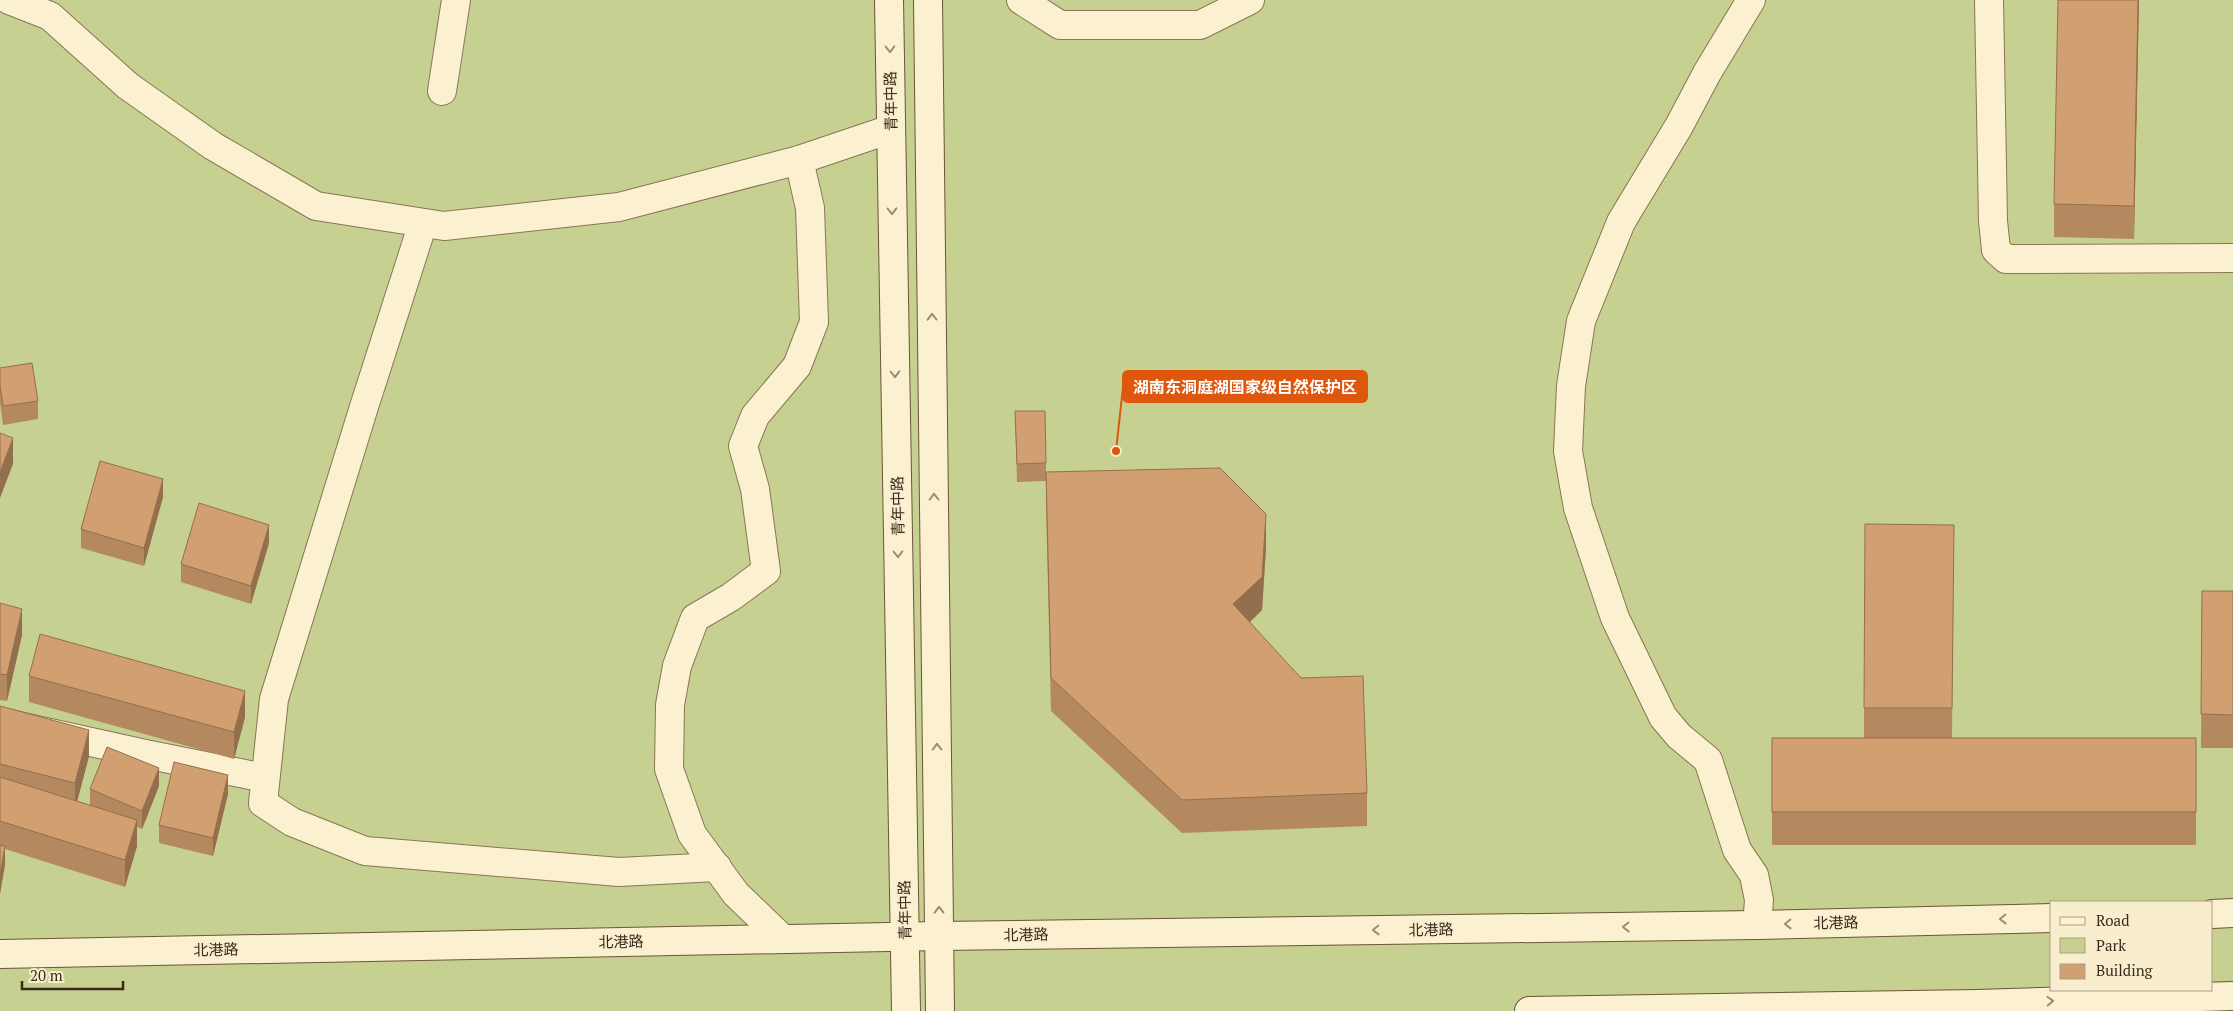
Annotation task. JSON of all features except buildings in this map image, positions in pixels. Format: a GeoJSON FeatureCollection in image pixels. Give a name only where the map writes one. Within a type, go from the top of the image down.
{"type":"FeatureCollection","features":[{"type":"Feature","properties":{"kind":"street"},"geometry":{"type":"LineString","coordinates":[[442,91],[456,0]]}},
{"type":"Feature","properties":{"kind":"street","name":"青年中路"},"geometry":{"type":"LineString","coordinates":[[889,0],[906,1011]]}},
{"type":"Feature","properties":{"kind":"street"},"geometry":{"type":"LineString","coordinates":[[928,0],[940,1011]]}},
{"type":"Feature","properties":{"kind":"street"},"geometry":{"type":"LineString","coordinates":[[1021,0],[1060,26],[1200,25],[1250,0]]}},
{"type":"Feature","properties":{"kind":"street"},"geometry":{"type":"LineString","coordinates":[[1751,0],[1707,73],[1679,126],[1621,222],[1581,321],[1571,386],[1568,451],[1578,508],[1615,618],[1663,717],[1679,736],[1708,760],[1737,850],[1754,875],[1758,900],[1757,925]]}},
{"type":"Feature","properties":{"kind":"street"},"geometry":{"type":"LineString","coordinates":[[1989,0],[1993,221],[1996,250],[2006,259],[2233,258]]}},
{"type":"Feature","properties":{"kind":"street"},"geometry":{"type":"LineString","coordinates":[[14,1],[50,16],[128,86],[212,146],[316,206],[423,223],[444,226],[620,207],[799,160],[891,129]]}},
{"type":"Feature","properties":{"kind":"street"},"geometry":{"type":"LineString","coordinates":[[783,939],[736,894],[692,834],[669,768],[670,705],[677,666],[695,618],[731,597],[766,571],[754,489],[743,446],[755,416],[797,366],[814,322],[810,208],[799,160]]}},
{"type":"Feature","properties":{"kind":"street"},"geometry":{"type":"LineString","coordinates":[[423,223],[362,410],[274,699],[263,803],[292,822],[365,851],[619,872],[717,867]]}},
{"type":"Feature","properties":{"kind":"street"},"geometry":{"type":"LineString","coordinates":[[0,722],[144,754],[266,778]]}},
{"type":"Feature","properties":{"kind":"street"},"geometry":{"type":"LineString","coordinates":[[2213,914],[2233,914]]}},
{"type":"Feature","properties":{"kind":"street","name":"北港路"},"geometry":{"type":"LineString","coordinates":[[0,954],[940,936],[1757,925],[2050,918]]}},
{"type":"Feature","properties":{"kind":"street"},"geometry":{"type":"LineString","coordinates":[[1529,1011],[1773,1009],[2233,996]]}},
{"type":"Feature","properties":{"kind":"green space"},"geometry":{"type":"Polygon","coordinates":[[[0,0],[2233,0],[2233,1011],[0,1011],[0,0]]]}},
{"type":"Feature","properties":{"kind":"place","name":"湖南东洞庭湖国家级自然保护区"},"geometry":{"type":"Point","coordinates":[1116,451]}}]}
